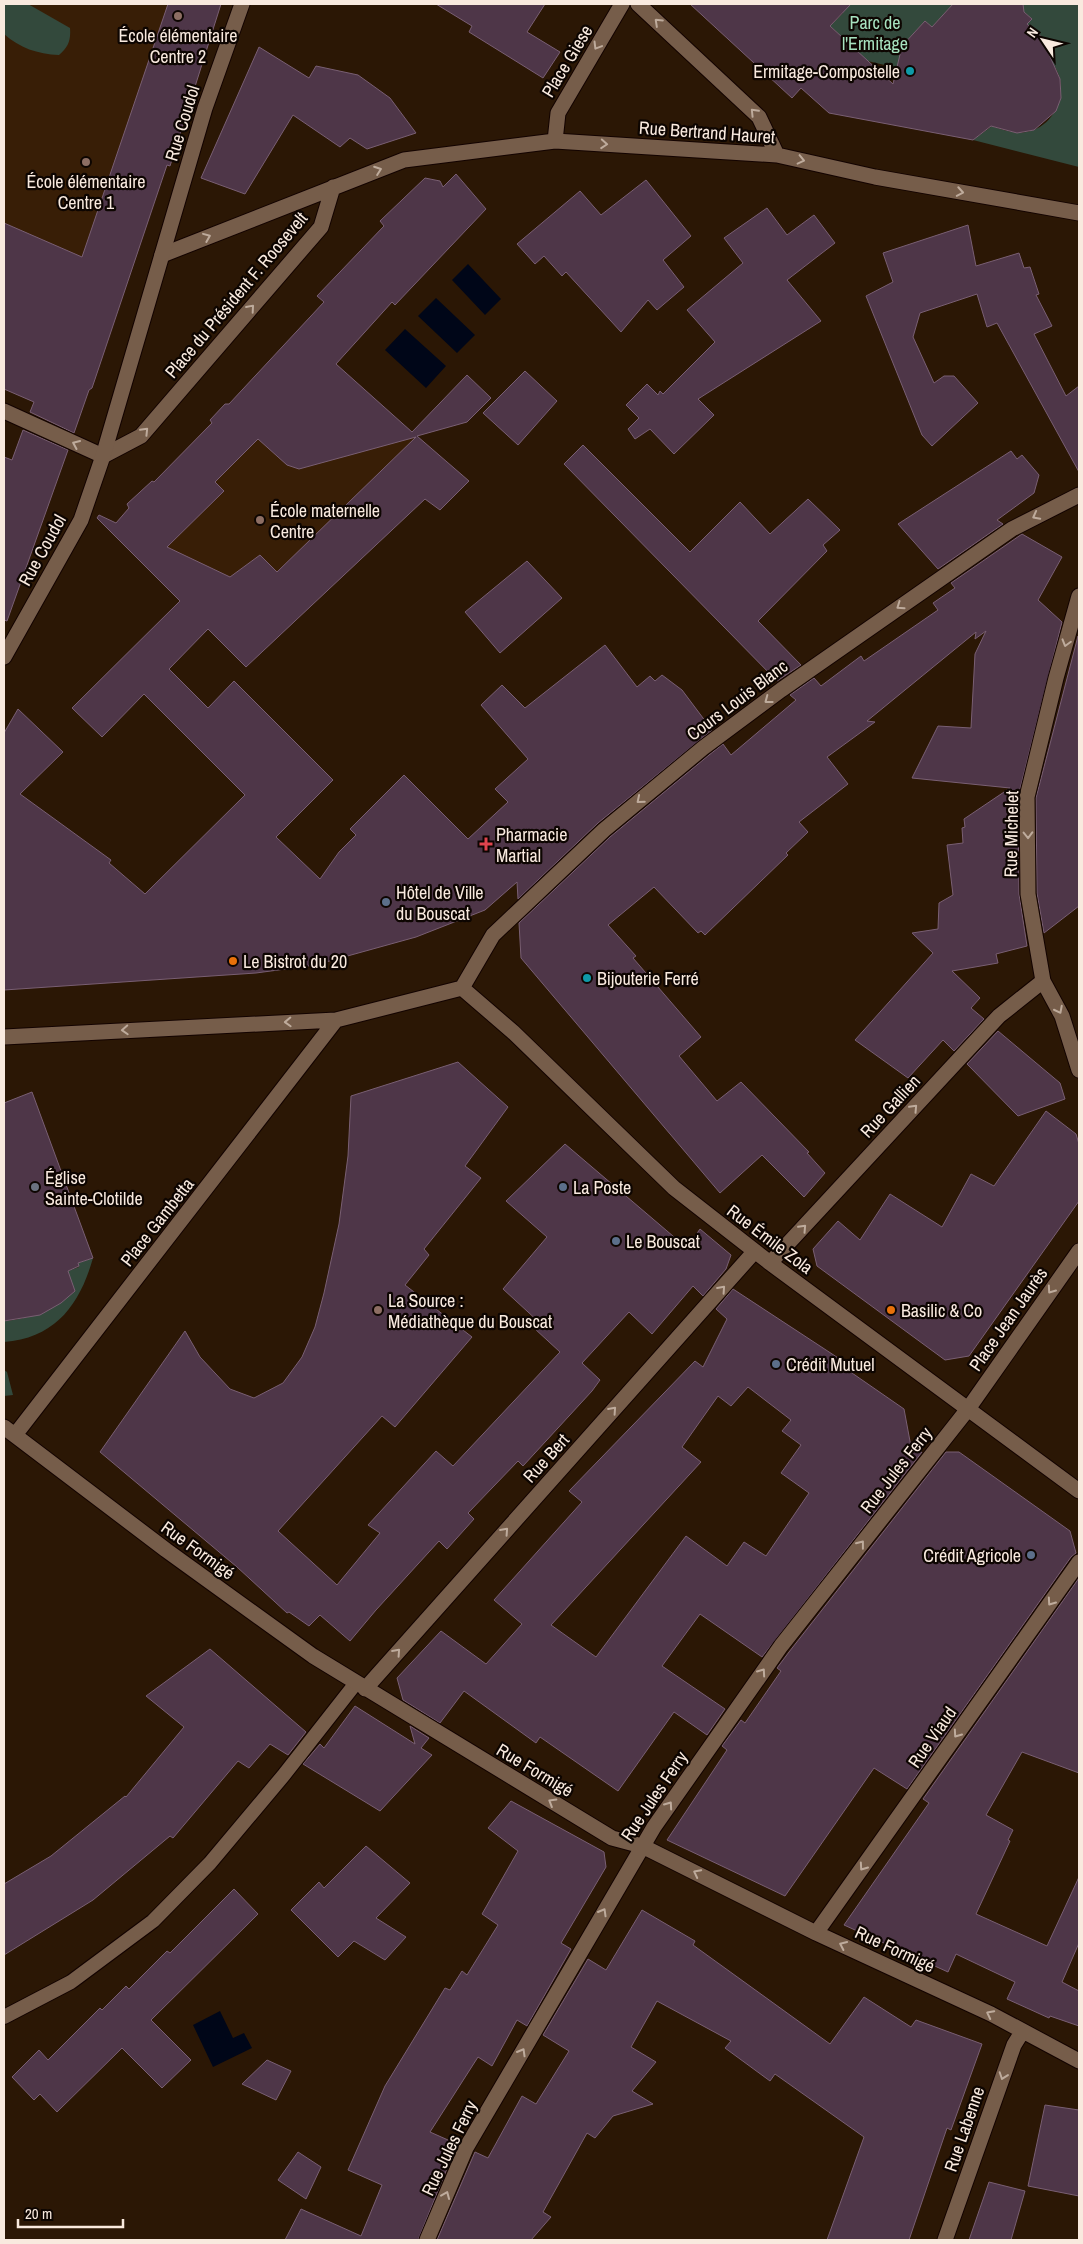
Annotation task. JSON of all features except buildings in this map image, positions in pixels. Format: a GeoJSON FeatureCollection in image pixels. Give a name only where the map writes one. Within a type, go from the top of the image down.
{"type":"FeatureCollection","features":[{"type":"Feature","properties":{"kind":"street","name":"Rue Coudol"},"geometry":{"type":"LineString","coordinates":[[162,255],[205,108],[242,4]]}},
{"type":"Feature","properties":{"kind":"street","name":"Place Giese"},"geometry":{"type":"LineString","coordinates":[[555,141],[558,113],[622,4]]}},
{"type":"Feature","properties":{"kind":"street"},"geometry":{"type":"LineString","coordinates":[[638,4],[759,117],[777,155]]}},
{"type":"Feature","properties":{"kind":"street","name":"Rue Bertrand Hauret"},"geometry":{"type":"LineString","coordinates":[[333,187],[404,160],[555,141],[777,155],[875,177],[1079,213]]}},
{"type":"Feature","properties":{"kind":"street","name":"Place du Président F. Roosevelt"},"geometry":{"type":"LineString","coordinates":[[162,255],[333,187]]}},
{"type":"Feature","properties":{"kind":"street","name":"Place du Président F. Roosevelt"},"geometry":{"type":"LineString","coordinates":[[103,456],[142,436],[321,227],[333,187]]}},
{"type":"Feature","properties":{"kind":"street"},"geometry":{"type":"LineString","coordinates":[[4,411],[103,456],[162,255]]}},
{"type":"Feature","properties":{"kind":"street","name":"Rue Coudol"},"geometry":{"type":"LineString","coordinates":[[4,657],[81,520],[103,456]]}},
{"type":"Feature","properties":{"kind":"street","name":"Cours Louis Blanc"},"geometry":{"type":"LineString","coordinates":[[462,988],[493,935],[604,830],[703,748],[796,679],[1012,529],[1079,495]]}},
{"type":"Feature","properties":{"kind":"street","name":"Rue Michelet"},"geometry":{"type":"LineString","coordinates":[[1079,596],[1056,678],[1027,797],[1028,894],[1043,981],[1062,1016],[1079,1070]]}},
{"type":"Feature","properties":{"kind":"street","name":"Rue Gallien"},"geometry":{"type":"LineString","coordinates":[[770,1263],[999,1016],[1043,981]]}},
{"type":"Feature","properties":{"kind":"street"},"geometry":{"type":"LineString","coordinates":[[4,1037],[336,1020],[462,988]]}},
{"type":"Feature","properties":{"kind":"street","name":"Rue Émile Zola"},"geometry":{"type":"LineString","coordinates":[[462,988],[513,1032],[674,1188],[770,1263],[1079,1491]]}},
{"type":"Feature","properties":{"kind":"street","name":"Place Gambetta"},"geometry":{"type":"LineString","coordinates":[[10,1431],[336,1020]]}},
{"type":"Feature","properties":{"kind":"street","name":"Place Jean Jaurès"},"geometry":{"type":"LineString","coordinates":[[968,1409],[1079,1250]]}},
{"type":"Feature","properties":{"kind":"street","name":"Rue Bert"},"geometry":{"type":"LineString","coordinates":[[360,1686],[755,1251]]}},
{"type":"Feature","properties":{"kind":"street","name":"Rue Jules Ferry"},"geometry":{"type":"LineString","coordinates":[[427,2240],[466,2148],[642,1846],[781,1646],[968,1409]]}},
{"type":"Feature","properties":{"kind":"street","name":"Rue Formigé"},"geometry":{"type":"LineString","coordinates":[[10,1431],[166,1550],[313,1656],[612,1838],[642,1846],[816,1933],[991,2014],[1079,2061]]}},
{"type":"Feature","properties":{"kind":"street","name":"Rue Viaud"},"geometry":{"type":"LineString","coordinates":[[816,1933],[1079,1562]]}},
{"type":"Feature","properties":{"kind":"street","name":"Rue Labenne"},"geometry":{"type":"LineString","coordinates":[[945,2240],[1014,2045],[1022,2032]]}},
{"type":"Feature","properties":{"kind":"lane"},"geometry":{"type":"LineString","coordinates":[[4,2017],[71,1982],[153,1921],[210,1863],[360,1686]]}},
{"type":"Feature","properties":{"kind":"shaded area","name":"École élémentaire Centre 1"},"geometry":{"type":"Polygon","coordinates":[[[4,4],[221,4],[114,319],[49,297],[4,277],[4,4]]]}},
{"type":"Feature","properties":{"kind":"shaded area","name":"École maternelle Centre"},"geometry":{"type":"Polygon","coordinates":[[[363,390],[469,481],[440,510],[425,499],[246,667],[109,530],[129,508],[127,504],[152,481],[154,482],[229,404],[363,390]]]}},
{"type":"Feature","properties":{"kind":"green space"},"geometry":{"type":"Polygon","coordinates":[[[4,4],[28,4],[70,28],[70,37],[65,49],[59,55],[36,52],[10,39],[4,34],[4,4]]]}},
{"type":"Feature","properties":{"kind":"green space","name":"Parc de l'Ermitage"},"geometry":{"type":"Polygon","coordinates":[[[833,4],[953,4],[932,27],[925,21],[902,46],[897,68],[847,56],[845,40],[830,26],[843,13],[833,4]]]}},
{"type":"Feature","properties":{"kind":"green space"},"geometry":{"type":"Polygon","coordinates":[[[1023,4],[1079,4],[1079,167],[973,140],[992,126],[1017,132],[1036,129],[1051,117],[1060,100],[1060,80],[1057,71],[1045,56],[1053,47],[1027,24],[1032,19],[1023,11],[1023,4]]]}},
{"type":"Feature","properties":{"kind":"green space"},"geometry":{"type":"Polygon","coordinates":[[[93,1258],[81,1290],[63,1316],[52,1326],[38,1334],[4,1342],[4,1321],[34,1315],[66,1298],[75,1291],[65,1272],[79,1267],[78,1263],[93,1258]]]}},
{"type":"Feature","properties":{"kind":"green space"},"geometry":{"type":"Polygon","coordinates":[[[4,1370],[7,1372],[13,1395],[4,1396],[4,1370]]]}},
{"type":"Feature","properties":{"kind":"water"},"geometry":{"type":"Polygon","coordinates":[[[468,264],[501,299],[485,315],[452,280],[468,264]]]}},
{"type":"Feature","properties":{"kind":"water"},"geometry":{"type":"Polygon","coordinates":[[[436,298],[475,335],[457,353],[418,316],[436,298]]]}},
{"type":"Feature","properties":{"kind":"water"},"geometry":{"type":"Polygon","coordinates":[[[405,329],[446,366],[426,388],[385,350],[405,329]]]}},
{"type":"Feature","properties":{"kind":"water"},"geometry":{"type":"Polygon","coordinates":[[[220,2011],[233,2038],[244,2033],[252,2048],[213,2067],[193,2025],[220,2011]]]}},
{"type":"Feature","properties":{"kind":"place","name":"École élémentaire Centre 2"},"geometry":{"type":"Point","coordinates":[178,16]}},
{"type":"Feature","properties":{"kind":"place","name":"Ermitage-Compostelle"},"geometry":{"type":"Point","coordinates":[910,71]}},
{"type":"Feature","properties":{"kind":"place","name":"École élémentaire Centre 1"},"geometry":{"type":"Point","coordinates":[86,162]}},
{"type":"Feature","properties":{"kind":"place","name":"École maternelle Centre"},"geometry":{"type":"Point","coordinates":[260,520]}},
{"type":"Feature","properties":{"kind":"place","name":"Pharmacie Martial"},"geometry":{"type":"Point","coordinates":[486,844]}},
{"type":"Feature","properties":{"kind":"place","name":"Hôtel de Ville du Bouscat"},"geometry":{"type":"Point","coordinates":[386,902]}},
{"type":"Feature","properties":{"kind":"place","name":"Le Bistrot du 20"},"geometry":{"type":"Point","coordinates":[233,961]}},
{"type":"Feature","properties":{"kind":"place","name":"Bijouterie Ferré"},"geometry":{"type":"Point","coordinates":[587,978]}},
{"type":"Feature","properties":{"kind":"place","name":"Église Sainte-Clotilde"},"geometry":{"type":"Point","coordinates":[35,1187]}},
{"type":"Feature","properties":{"kind":"place","name":"La Poste"},"geometry":{"type":"Point","coordinates":[563,1187]}},
{"type":"Feature","properties":{"kind":"place","name":"Le Bouscat"},"geometry":{"type":"Point","coordinates":[616,1241]}},
{"type":"Feature","properties":{"kind":"place","name":"La Source : Médiathèque du Bouscat"},"geometry":{"type":"Point","coordinates":[378,1310]}},
{"type":"Feature","properties":{"kind":"place","name":"Basilic & Co"},"geometry":{"type":"Point","coordinates":[891,1310]}},
{"type":"Feature","properties":{"kind":"place","name":"Crédit Mutuel"},"geometry":{"type":"Point","coordinates":[776,1364]}},
{"type":"Feature","properties":{"kind":"place","name":"Crédit Agricole"},"geometry":{"type":"Point","coordinates":[1031,1555]}}]}
